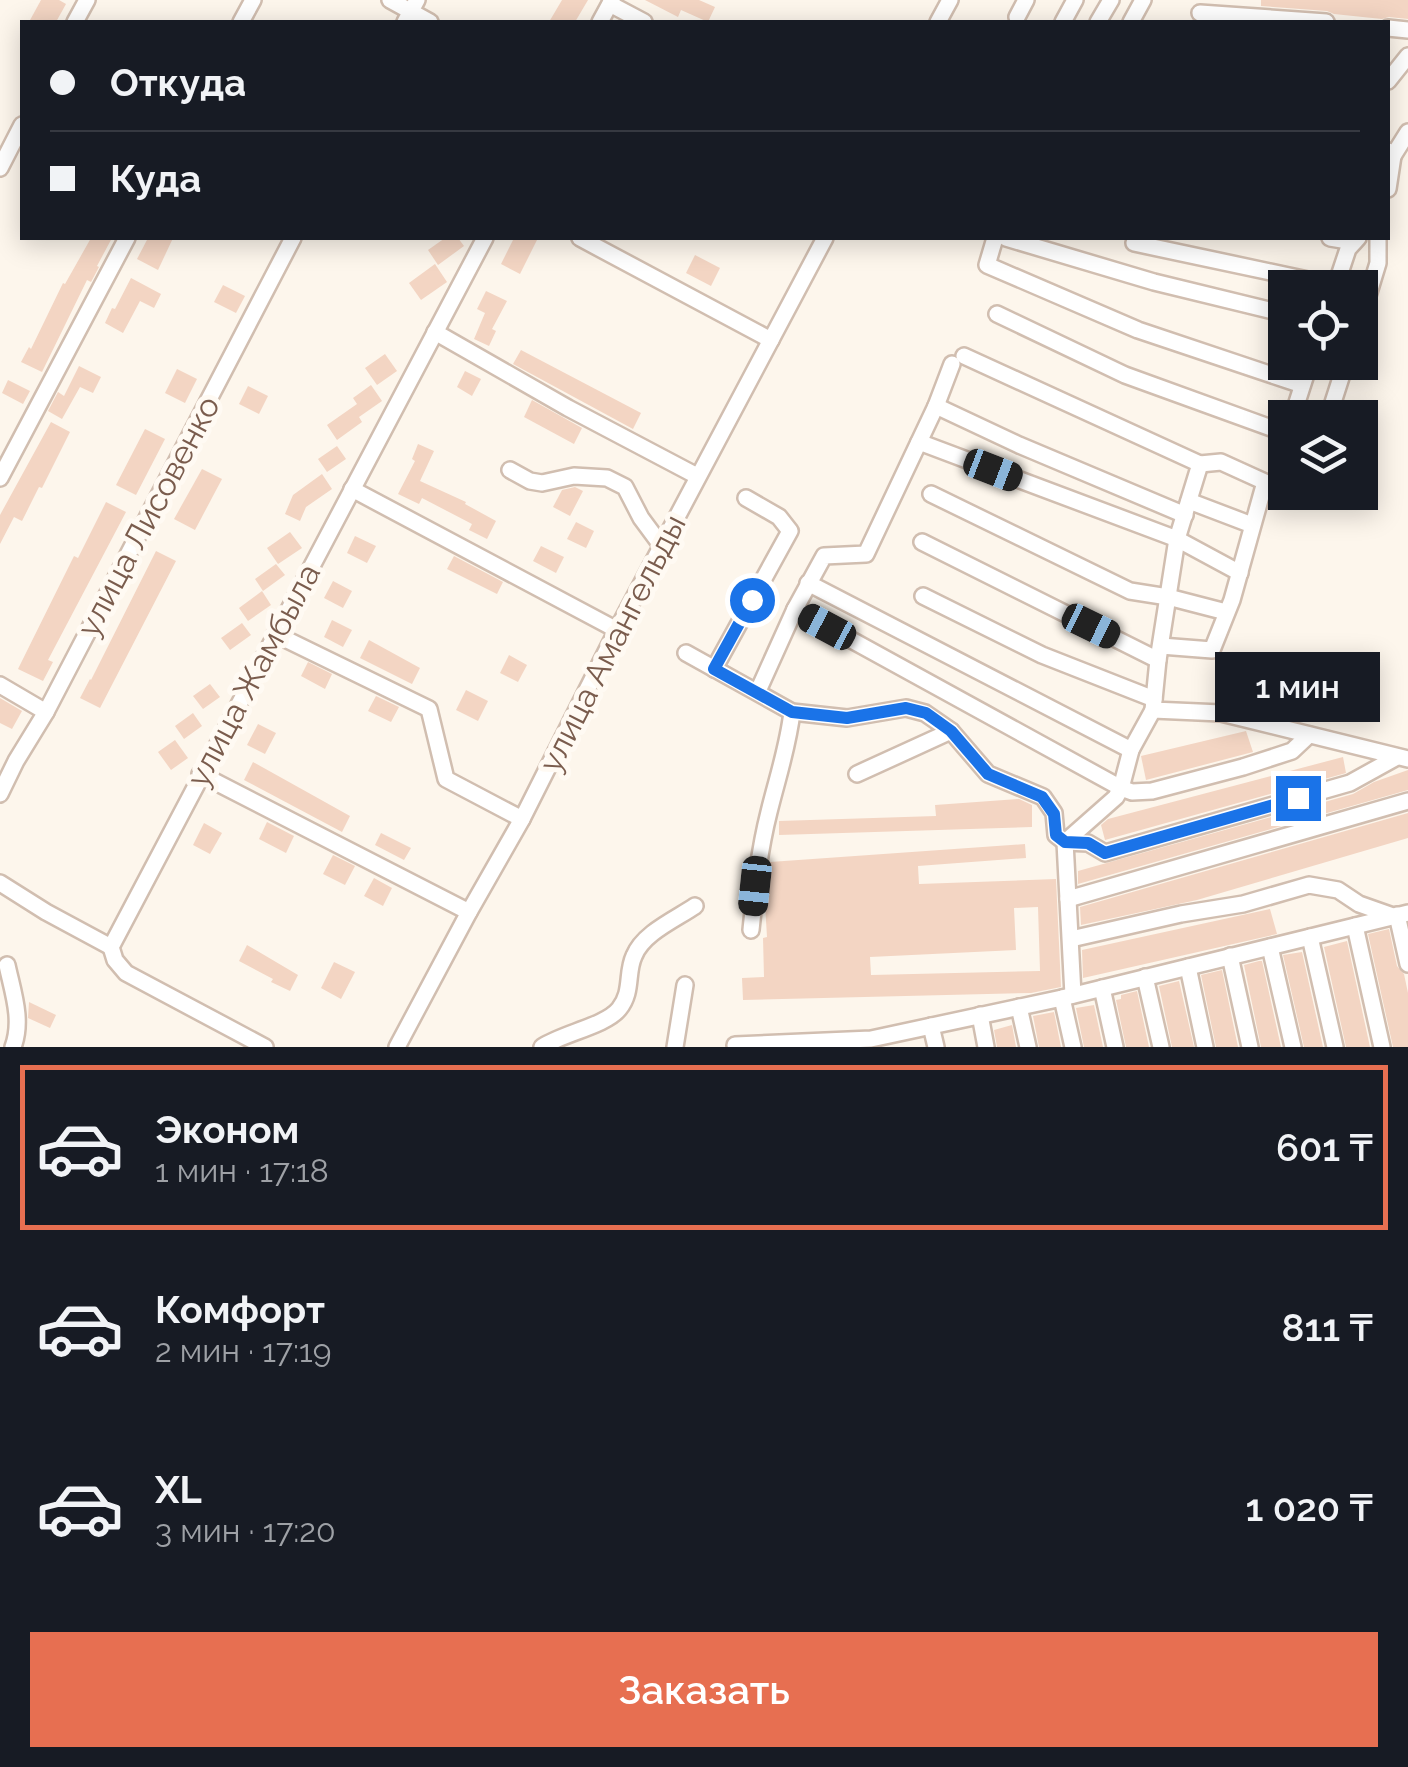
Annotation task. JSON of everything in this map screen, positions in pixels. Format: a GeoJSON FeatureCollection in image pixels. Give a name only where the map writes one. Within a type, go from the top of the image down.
{"type":"FeatureCollection","features":[{"type":"Feature","properties":{"kind":"street"},"geometry":{"type":"LineString","coordinates":[[390,0],[411,11]]}},
{"type":"Feature","properties":{"kind":"street"},"geometry":{"type":"LineString","coordinates":[[1017,17],[1026,0]]}},
{"type":"Feature","properties":{"kind":"street"},"geometry":{"type":"LineString","coordinates":[[610,2],[641,20]]}},
{"type":"Feature","properties":{"kind":"street"},"geometry":{"type":"LineString","coordinates":[[1200,13],[1298,20]]}},
{"type":"Feature","properties":{"kind":"street"},"geometry":{"type":"LineString","coordinates":[[1390,75],[1408,56]]}},
{"type":"Feature","properties":{"kind":"street"},"geometry":{"type":"LineString","coordinates":[[0,168],[20,128]]}},
{"type":"Feature","properties":{"kind":"street"},"geometry":{"type":"LineString","coordinates":[[1390,154],[1408,132]]}},
{"type":"Feature","properties":{"kind":"street"},"geometry":{"type":"LineString","coordinates":[[0,478],[125,240]]}},
{"type":"Feature","properties":{"kind":"street","name":"улица Лисовенко"},"geometry":{"type":"LineString","coordinates":[[0,794],[292,240]]}},
{"type":"Feature","properties":{"kind":"street","name":"улица Жамбыла"},"geometry":{"type":"LineString","coordinates":[[111,947],[484,240]]}},
{"type":"Feature","properties":{"kind":"street"},"geometry":{"type":"LineString","coordinates":[[584,240],[771,340]]}},
{"type":"Feature","properties":{"kind":"street","name":"улица Амангельды"},"geometry":{"type":"LineString","coordinates":[[397,1047],[522,819],[661,545],[824,240]]}},
{"type":"Feature","properties":{"kind":"street"},"geometry":{"type":"LineString","coordinates":[[993,240],[987,265],[1138,330],[1302,385]]}},
{"type":"Feature","properties":{"kind":"street"},"geometry":{"type":"LineString","coordinates":[[1013,240],[1154,282],[1268,310]]}},
{"type":"Feature","properties":{"kind":"street"},"geometry":{"type":"LineString","coordinates":[[1341,270],[1348,249],[1356,240]]}},
{"type":"Feature","properties":{"kind":"street"},"geometry":{"type":"LineString","coordinates":[[1376,270],[1378,240]]}},
{"type":"Feature","properties":{"kind":"street"},"geometry":{"type":"LineString","coordinates":[[1134,243],[1268,272]]}},
{"type":"Feature","properties":{"kind":"street"},"geometry":{"type":"LineString","coordinates":[[997,314],[1126,375],[1268,432]]}},
{"type":"Feature","properties":{"kind":"street"},"geometry":{"type":"LineString","coordinates":[[434,332],[698,476]]}},
{"type":"Feature","properties":{"kind":"street"},"geometry":{"type":"LineString","coordinates":[[758,691],[794,609],[824,556],[866,554],[958,360],[1200,464],[1221,462],[1265,482],[1232,600],[1212,650],[1159,653],[922,542]]}},
{"type":"Feature","properties":{"kind":"street"},"geometry":{"type":"LineString","coordinates":[[1297,400],[1304,380]]}},
{"type":"Feature","properties":{"kind":"street"},"geometry":{"type":"LineString","coordinates":[[936,406],[1019,445],[1187,508],[1252,526]]}},
{"type":"Feature","properties":{"kind":"street"},"geometry":{"type":"LineString","coordinates":[[919,442],[1177,540],[1240,573]]}},
{"type":"Feature","properties":{"kind":"street"},"geometry":{"type":"LineString","coordinates":[[1065,842],[1116,797],[1131,750],[1154,704],[1177,540],[1200,464]]}},
{"type":"Feature","properties":{"kind":"street"},"geometry":{"type":"LineString","coordinates":[[510,470],[542,483],[574,476],[607,478],[625,487],[661,545]]}},
{"type":"Feature","properties":{"kind":"street"},"geometry":{"type":"LineString","coordinates":[[352,488],[617,630]]}},
{"type":"Feature","properties":{"kind":"street"},"geometry":{"type":"LineString","coordinates":[[932,494],[1130,591],[1168,596],[1226,612]]}},
{"type":"Feature","properties":{"kind":"street"},"geometry":{"type":"LineString","coordinates":[[714,669],[790,531],[779,518],[746,498]]}},
{"type":"Feature","properties":{"kind":"street"},"geometry":{"type":"LineString","coordinates":[[808,583],[1131,750]]}},
{"type":"Feature","properties":{"kind":"street"},"geometry":{"type":"LineString","coordinates":[[922,596],[1154,704],[1220,714],[1403,758]]}},
{"type":"Feature","properties":{"kind":"street"},"geometry":{"type":"LineString","coordinates":[[794,609],[1132,792],[1242,767],[1292,751],[1309,735]]}},
{"type":"Feature","properties":{"kind":"street"},"geometry":{"type":"LineString","coordinates":[[275,634],[429,709],[446,779],[522,819]]}},
{"type":"Feature","properties":{"kind":"street"},"geometry":{"type":"LineString","coordinates":[[686,654],[792,712],[847,718],[906,708],[926,713],[951,731],[988,774],[1042,797],[1054,814],[1056,835],[1065,842],[1088,843],[1105,853],[1350,783],[1403,758]]}},
{"type":"Feature","properties":{"kind":"street"},"geometry":{"type":"LineString","coordinates":[[0,685],[46,712]]}},
{"type":"Feature","properties":{"kind":"street"},"geometry":{"type":"LineString","coordinates":[[751,930],[765,830],[789,740],[792,712]]}},
{"type":"Feature","properties":{"kind":"street"},"geometry":{"type":"LineString","coordinates":[[857,774],[951,731]]}},
{"type":"Feature","properties":{"kind":"street"},"geometry":{"type":"LineString","coordinates":[[200,774],[469,912]]}},
{"type":"Feature","properties":{"kind":"street"},"geometry":{"type":"LineString","coordinates":[[1068,899],[1408,801]]}},
{"type":"Feature","properties":{"kind":"street"},"geometry":{"type":"LineString","coordinates":[[1065,842],[1071,939],[1068,996],[1073,1047]]}},
{"type":"Feature","properties":{"kind":"street"},"geometry":{"type":"LineString","coordinates":[[0,883],[111,947],[115,960],[126,973],[265,1047]]}},
{"type":"Feature","properties":{"kind":"street"},"geometry":{"type":"LineString","coordinates":[[1071,939],[1242,904],[1309,886],[1338,890],[1359,904],[1399,915]]}},
{"type":"Feature","properties":{"kind":"street"},"geometry":{"type":"LineString","coordinates":[[542,1047],[608,1018],[619,1009],[628,994],[633,956],[644,941],[695,906]]}},
{"type":"Feature","properties":{"kind":"street"},"geometry":{"type":"LineString","coordinates":[[735,1045],[890,1041],[932,1026],[1399,915]]}},
{"type":"Feature","properties":{"kind":"street"},"geometry":{"type":"LineString","coordinates":[[1399,915],[1408,964]]}},
{"type":"Feature","properties":{"kind":"street"},"geometry":{"type":"LineString","coordinates":[[1355,926],[1382,1047]]}},
{"type":"Feature","properties":{"kind":"street"},"geometry":{"type":"LineString","coordinates":[[1310,937],[1335,1047]]}},
{"type":"Feature","properties":{"kind":"street"},"geometry":{"type":"LineString","coordinates":[[1270,947],[1292,1047]]}},
{"type":"Feature","properties":{"kind":"street"},"geometry":{"type":"LineString","coordinates":[[1230,956],[1250,1047]]}},
{"type":"Feature","properties":{"kind":"street"},"geometry":{"type":"LineString","coordinates":[[7,965],[18,1014],[13,1047]]}},
{"type":"Feature","properties":{"kind":"street"},"geometry":{"type":"LineString","coordinates":[[1188,967],[1205,1047]]}},
{"type":"Feature","properties":{"kind":"street"},"geometry":{"type":"LineString","coordinates":[[1145,978],[1161,1047]]}},
{"type":"Feature","properties":{"kind":"street"},"geometry":{"type":"LineString","coordinates":[[675,1047],[685,985]]}},
{"type":"Feature","properties":{"kind":"street"},"geometry":{"type":"LineString","coordinates":[[1102,988],[1115,1047]]}},
{"type":"Feature","properties":{"kind":"street"},"geometry":{"type":"LineString","coordinates":[[1019,1007],[1028,1047]]}},
{"type":"Feature","properties":{"kind":"street"},"geometry":{"type":"LineString","coordinates":[[980,1016],[986,1047]]}},
{"type":"Feature","properties":{"kind":"street"},"geometry":{"type":"LineString","coordinates":[[932,1026],[936,1047]]}},
{"type":"Feature","properties":{"kind":"building"},"geometry":{"type":"Polygon","coordinates":[[[41,0],[66,4],[57,20],[30,20],[41,0]]]}},
{"type":"Feature","properties":{"kind":"building"},"geometry":{"type":"Polygon","coordinates":[[[562,0],[588,0],[576,20],[550,20],[562,0]]]}},
{"type":"Feature","properties":{"kind":"building"},"geometry":{"type":"Polygon","coordinates":[[[645,0],[699,0],[715,7],[709,20],[681,10],[678,17],[645,0]]]}},
{"type":"Feature","properties":{"kind":"building"},"geometry":{"type":"Polygon","coordinates":[[[1261,0],[1408,0],[1408,19],[1261,6],[1261,0]]]}},
{"type":"Feature","properties":{"kind":"building"},"geometry":{"type":"Polygon","coordinates":[[[90,240],[111,240],[42,372],[21,362],[90,240]]]}},
{"type":"Feature","properties":{"kind":"building"},"geometry":{"type":"Polygon","coordinates":[[[147,240],[172,240],[158,270],[137,259],[147,240]]]}},
{"type":"Feature","properties":{"kind":"building"},"geometry":{"type":"Polygon","coordinates":[[[442,240],[460,240],[464,246],[438,265],[428,250],[442,240]]]}},
{"type":"Feature","properties":{"kind":"building"},"geometry":{"type":"Polygon","coordinates":[[[513,240],[537,240],[520,274],[501,264],[513,240]]]}},
{"type":"Feature","properties":{"kind":"building"},"geometry":{"type":"Polygon","coordinates":[[[695,255],[720,268],[711,286],[686,273],[695,255]]]}},
{"type":"Feature","properties":{"kind":"building"},"geometry":{"type":"Polygon","coordinates":[[[435,264],[447,282],[421,300],[409,283],[435,264]]]}},
{"type":"Feature","properties":{"kind":"building"},"geometry":{"type":"Polygon","coordinates":[[[131,278],[161,294],[154,308],[140,301],[123,333],[105,323],[131,278]]]}},
{"type":"Feature","properties":{"kind":"building"},"geometry":{"type":"Polygon","coordinates":[[[223,285],[245,296],[236,313],[214,302],[223,285]]]}},
{"type":"Feature","properties":{"kind":"building"},"geometry":{"type":"Polygon","coordinates":[[[486,291],[507,301],[492,329],[496,331],[489,346],[474,339],[485,313],[477,309],[486,291]]]}},
{"type":"Feature","properties":{"kind":"building"},"geometry":{"type":"Polygon","coordinates":[[[521,350],[641,413],[633,429],[513,364],[521,350]]]}},
{"type":"Feature","properties":{"kind":"building"},"geometry":{"type":"Polygon","coordinates":[[[385,354],[397,371],[377,385],[365,368],[385,354]]]}},
{"type":"Feature","properties":{"kind":"building"},"geometry":{"type":"Polygon","coordinates":[[[79,366],[101,377],[93,393],[80,387],[62,419],[48,411],[58,392],[64,396],[79,366]]]}},
{"type":"Feature","properties":{"kind":"building"},"geometry":{"type":"Polygon","coordinates":[[[177,369],[197,379],[185,403],[165,393],[177,369]]]}},
{"type":"Feature","properties":{"kind":"building"},"geometry":{"type":"Polygon","coordinates":[[[465,371],[481,379],[472,396],[457,387],[465,371]]]}},
{"type":"Feature","properties":{"kind":"building"},"geometry":{"type":"Polygon","coordinates":[[[8,380],[30,391],[23,404],[2,393],[8,380]]]}},
{"type":"Feature","properties":{"kind":"building"},"geometry":{"type":"Polygon","coordinates":[[[371,385],[382,401],[337,440],[327,425],[357,404],[353,398],[371,385]]]}},
{"type":"Feature","properties":{"kind":"building"},"geometry":{"type":"Polygon","coordinates":[[[248,386],[268,396],[259,414],[239,404],[248,386]]]}},
{"type":"Feature","properties":{"kind":"building"},"geometry":{"type":"Polygon","coordinates":[[[532,400],[582,428],[574,444],[524,417],[532,400]]]}},
{"type":"Feature","properties":{"kind":"building"},"geometry":{"type":"Polygon","coordinates":[[[51,422],[70,432],[22,521],[14,517],[0,544],[0,515],[51,422]]]}},
{"type":"Feature","properties":{"kind":"building"},"geometry":{"type":"Polygon","coordinates":[[[145,429],[165,439],[136,495],[116,485],[145,429]]]}},
{"type":"Feature","properties":{"kind":"building"},"geometry":{"type":"Polygon","coordinates":[[[418,444],[434,451],[420,481],[496,521],[487,539],[469,530],[472,524],[422,498],[419,504],[398,494],[415,461],[412,459],[418,444]]]}},
{"type":"Feature","properties":{"kind":"building"},"geometry":{"type":"Polygon","coordinates":[[[337,446],[346,459],[327,472],[318,459],[337,446]]]}},
{"type":"Feature","properties":{"kind":"building"},"geometry":{"type":"Polygon","coordinates":[[[202,469],[222,479],[195,530],[174,519],[202,469]]]}},
{"type":"Feature","properties":{"kind":"building"},"geometry":{"type":"Polygon","coordinates":[[[322,474],[332,489],[306,507],[300,521],[285,514],[293,495],[322,474]]]}},
{"type":"Feature","properties":{"kind":"building"},"geometry":{"type":"Polygon","coordinates":[[[575,487],[583,491],[570,516],[553,507],[562,490],[575,487]]]}},
{"type":"Feature","properties":{"kind":"building"},"geometry":{"type":"Polygon","coordinates":[[[106,502],[126,512],[48,660],[53,662],[43,681],[18,669],[74,556],[78,558],[106,502]]]}},
{"type":"Feature","properties":{"kind":"building"},"geometry":{"type":"Polygon","coordinates":[[[576,522],[594,531],[586,548],[567,539],[576,522]]]}},
{"type":"Feature","properties":{"kind":"building"},"geometry":{"type":"Polygon","coordinates":[[[290,532],[302,548],[278,564],[267,548],[290,532]]]}},
{"type":"Feature","properties":{"kind":"building"},"geometry":{"type":"Polygon","coordinates":[[[355,536],[376,546],[367,563],[347,553],[355,536]]]}},
{"type":"Feature","properties":{"kind":"building"},"geometry":{"type":"Polygon","coordinates":[[[541,546],[564,557],[556,573],[533,561],[541,546]]]}},
{"type":"Feature","properties":{"kind":"building"},"geometry":{"type":"Polygon","coordinates":[[[156,551],[176,561],[100,708],[80,698],[156,551]]]}},
{"type":"Feature","properties":{"kind":"building"},"geometry":{"type":"Polygon","coordinates":[[[454,556],[503,582],[497,594],[447,569],[454,556]]]}},
{"type":"Feature","properties":{"kind":"building"},"geometry":{"type":"Polygon","coordinates":[[[276,564],[285,575],[263,591],[255,579],[276,564]]]}},
{"type":"Feature","properties":{"kind":"building"},"geometry":{"type":"Polygon","coordinates":[[[333,581],[352,591],[343,608],[324,598],[333,581]]]}},
{"type":"Feature","properties":{"kind":"building"},"geometry":{"type":"Polygon","coordinates":[[[262,591],[271,605],[248,621],[239,608],[262,591]]]}},
{"type":"Feature","properties":{"kind":"building"},"geometry":{"type":"Polygon","coordinates":[[[332,620],[352,630],[343,647],[324,637],[332,620]]]}},
{"type":"Feature","properties":{"kind":"building"},"geometry":{"type":"Polygon","coordinates":[[[242,623],[251,635],[230,650],[221,638],[242,623]]]}},
{"type":"Feature","properties":{"kind":"building"},"geometry":{"type":"Polygon","coordinates":[[[369,640],[420,668],[412,684],[360,658],[369,640]]]}},
{"type":"Feature","properties":{"kind":"building"},"geometry":{"type":"Polygon","coordinates":[[[509,655],[527,665],[518,682],[500,673],[509,655]]]}},
{"type":"Feature","properties":{"kind":"building"},"geometry":{"type":"Polygon","coordinates":[[[308,662],[332,674],[325,689],[301,676],[308,662]]]}},
{"type":"Feature","properties":{"kind":"building"},"geometry":{"type":"Polygon","coordinates":[[[210,684],[220,697],[203,709],[193,696],[210,684]]]}},
{"type":"Feature","properties":{"kind":"building"},"geometry":{"type":"Polygon","coordinates":[[[466,690],[488,701],[478,721],[456,710],[466,690]]]}},
{"type":"Feature","properties":{"kind":"building"},"geometry":{"type":"Polygon","coordinates":[[[376,696],[399,707],[391,722],[368,711],[376,696]]]}},
{"type":"Feature","properties":{"kind":"building"},"geometry":{"type":"Polygon","coordinates":[[[0,698],[22,711],[12,729],[0,723],[0,698]]]}},
{"type":"Feature","properties":{"kind":"building"},"geometry":{"type":"Polygon","coordinates":[[[193,713],[202,726],[184,739],[175,726],[193,713]]]}},
{"type":"Feature","properties":{"kind":"building"},"geometry":{"type":"Polygon","coordinates":[[[258,724],[276,733],[265,754],[247,745],[258,724]]]}},
{"type":"Feature","properties":{"kind":"building"},"geometry":{"type":"Polygon","coordinates":[[[1246,731],[1253,752],[1146,780],[1141,756],[1246,731]]]}},
{"type":"Feature","properties":{"kind":"building"},"geometry":{"type":"Polygon","coordinates":[[[175,740],[188,758],[171,770],[158,752],[175,740]]]}},
{"type":"Feature","properties":{"kind":"building"},"geometry":{"type":"Polygon","coordinates":[[[1343,757],[1346,773],[1105,840],[1101,825],[1108,819],[1343,757]]]}},
{"type":"Feature","properties":{"kind":"building"},"geometry":{"type":"Polygon","coordinates":[[[253,762],[350,816],[342,832],[244,780],[253,762]]]}},
{"type":"Feature","properties":{"kind":"building"},"geometry":{"type":"Polygon","coordinates":[[[1408,770],[1408,790],[1078,884],[1078,871],[1353,794],[1408,770]]]}},
{"type":"Feature","properties":{"kind":"building"},"geometry":{"type":"Polygon","coordinates":[[[1019,799],[1032,805],[1032,827],[779,835],[779,821],[936,816],[935,805],[1019,799]]]}},
{"type":"Feature","properties":{"kind":"building"},"geometry":{"type":"Polygon","coordinates":[[[1408,813],[1408,838],[1197,900],[1081,925],[1080,907],[1408,813]]]}},
{"type":"Feature","properties":{"kind":"building"},"geometry":{"type":"Polygon","coordinates":[[[267,822],[294,836],[286,853],[259,839],[267,822]]]}},
{"type":"Feature","properties":{"kind":"building"},"geometry":{"type":"Polygon","coordinates":[[[204,823],[222,833],[210,854],[193,845],[204,823]]]}},
{"type":"Feature","properties":{"kind":"building"},"geometry":{"type":"Polygon","coordinates":[[[381,833],[411,848],[404,860],[375,845],[381,833]]]}},
{"type":"Feature","properties":{"kind":"building"},"geometry":{"type":"Polygon","coordinates":[[[1025,844],[1026,858],[918,866],[919,884],[1056,879],[1061,987],[1031,993],[743,1000],[742,978],[764,977],[763,938],[767,937],[765,904],[770,862],[1025,844]],[[1038,907],[1014,908],[1016,950],[870,957],[871,975],[1040,971],[1038,907]]]}},
{"type":"Feature","properties":{"kind":"building"},"geometry":{"type":"Polygon","coordinates":[[[333,855],[355,866],[345,885],[323,874],[333,855]]]}},
{"type":"Feature","properties":{"kind":"building"},"geometry":{"type":"Polygon","coordinates":[[[374,878],[392,888],[383,906],[364,896],[374,878]]]}},
{"type":"Feature","properties":{"kind":"building"},"geometry":{"type":"Polygon","coordinates":[[[1270,909],[1277,934],[1083,978],[1082,950],[1270,909]]]}},
{"type":"Feature","properties":{"kind":"building"},"geometry":{"type":"Polygon","coordinates":[[[1389,929],[1408,993],[1408,1047],[1393,1047],[1368,934],[1389,929]]]}},
{"type":"Feature","properties":{"kind":"building"},"geometry":{"type":"Polygon","coordinates":[[[1347,941],[1370,1047],[1346,1047],[1324,947],[1347,941]]]}},
{"type":"Feature","properties":{"kind":"building"},"geometry":{"type":"Polygon","coordinates":[[[247,945],[298,975],[290,991],[239,961],[247,945]]]}},
{"type":"Feature","properties":{"kind":"building"},"geometry":{"type":"Polygon","coordinates":[[[1302,952],[1323,1047],[1304,1047],[1283,955],[1302,952]]]}},
{"type":"Feature","properties":{"kind":"building"},"geometry":{"type":"Polygon","coordinates":[[[1262,961],[1281,1047],[1261,1047],[1244,965],[1262,961]]]}},
{"type":"Feature","properties":{"kind":"building"},"geometry":{"type":"Polygon","coordinates":[[[334,962],[355,972],[341,999],[321,988],[334,962]]]}},
{"type":"Feature","properties":{"kind":"building"},"geometry":{"type":"Polygon","coordinates":[[[1222,970],[1238,1047],[1216,1047],[1201,975],[1222,970]]]}},
{"type":"Feature","properties":{"kind":"building"},"geometry":{"type":"Polygon","coordinates":[[[1179,981],[1194,1047],[1172,1047],[1159,986],[1179,981]]]}},
{"type":"Feature","properties":{"kind":"building"},"geometry":{"type":"Polygon","coordinates":[[[1137,991],[1149,1047],[1126,1047],[1116,1000],[1137,991]]]}},
{"type":"Feature","properties":{"kind":"building"},"geometry":{"type":"Polygon","coordinates":[[[29,1002],[56,1015],[50,1028],[28,1018],[29,1002]]]}},
{"type":"Feature","properties":{"kind":"building"},"geometry":{"type":"Polygon","coordinates":[[[1094,1005],[1103,1047],[1084,1047],[1076,1008],[1094,1005]]]}},
{"type":"Feature","properties":{"kind":"building"},"geometry":{"type":"Polygon","coordinates":[[[1054,1012],[1061,1047],[1039,1047],[1033,1016],[1054,1012]]]}},
{"type":"Feature","properties":{"kind":"building"},"geometry":{"type":"Polygon","coordinates":[[[1012,1025],[1016,1047],[997,1047],[994,1030],[1012,1025]]]}},
{"type":"Feature","properties":{"kind":"route"},"geometry":{"type":"LineString","coordinates":[[752,600],[714,669],[792,712],[847,718],[906,708],[926,713],[951,731],[988,774],[1042,797],[1054,814],[1056,835],[1065,842],[1088,843],[1105,853],[1298,798]]}}]}
